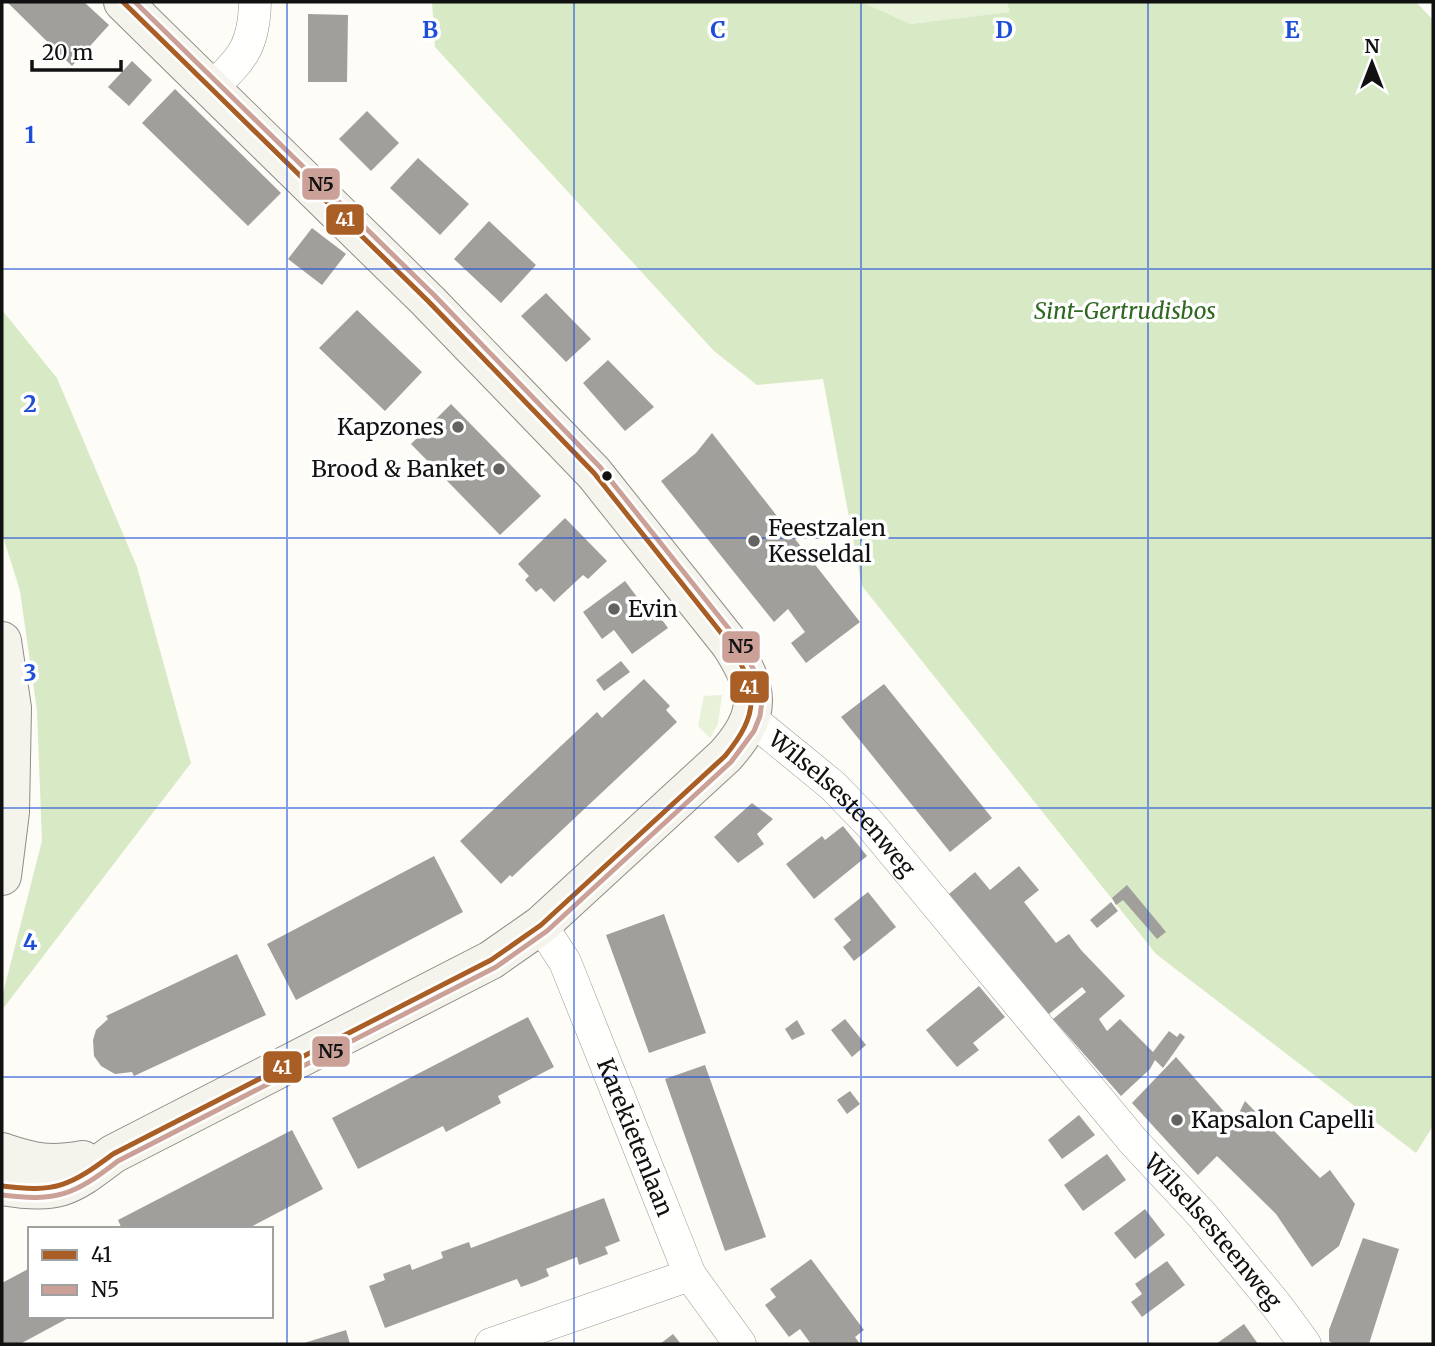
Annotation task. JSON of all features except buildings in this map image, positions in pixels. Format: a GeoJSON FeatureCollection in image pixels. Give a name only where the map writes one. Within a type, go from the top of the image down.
{"type":"FeatureCollection","features":[{"type":"Feature","properties":{"kind":"street","name":"Wilselsesteenweg"},"geometry":{"type":"LineString","coordinates":[[123,2],[428,300],[594,473],[702,607],[746,668],[753,693],[750,718],[832,785],[869,823],[1133,1141],[1203,1216],[1305,1344]]}},
{"type":"Feature","properties":{"kind":"street"},"geometry":{"type":"LineString","coordinates":[[212,87],[242,58],[249,42],[255,2]]}},
{"type":"Feature","properties":{"kind":"street"},"geometry":{"type":"LineString","coordinates":[[2,641],[12,708],[10,812],[2,876]]}},
{"type":"Feature","properties":{"kind":"street"},"geometry":{"type":"LineString","coordinates":[[2,1186],[59,1189],[76,1182],[113,1154],[491,960],[541,925],[662,817],[725,756],[745,733],[750,718]]}},
{"type":"Feature","properties":{"kind":"street","name":"Karekietenlaan"},"geometry":{"type":"LineString","coordinates":[[541,925],[565,962],[690,1275],[740,1344]]}},
{"type":"Feature","properties":{"kind":"street"},"geometry":{"type":"LineString","coordinates":[[2,1152],[34,1163],[59,1164],[113,1154]]}},
{"type":"Feature","properties":{"kind":"street"},"geometry":{"type":"LineString","coordinates":[[491,1344],[690,1275]]}},
{"type":"Feature","properties":{"kind":"green space","name":"Sint-Gertrudisbos"},"geometry":{"type":"Polygon","coordinates":[[[432,2],[862,2],[910,24],[1010,12],[1007,2],[1416,2],[1433,20],[1433,1126],[1416,1153],[1156,954],[862,586],[823,379],[757,385],[714,351],[435,47],[432,2]]]}},
{"type":"Feature","properties":{"kind":"green space"},"geometry":{"type":"Polygon","coordinates":[[[862,2],[1007,2],[1011,12],[910,24],[862,2]]]}},
{"type":"Feature","properties":{"kind":"green space"},"geometry":{"type":"Polygon","coordinates":[[[2,310],[57,378],[137,567],[191,763],[2,1010],[2,997],[42,841],[37,711],[20,591],[2,533],[2,310]]]}},
{"type":"Feature","properties":{"kind":"green space"},"geometry":{"type":"Polygon","coordinates":[[[722,695],[718,724],[710,738],[698,726],[704,696],[722,695]]]}},
{"type":"Feature","properties":{"kind":"transit line","name":"41"},"geometry":{"type":"LineString","coordinates":[[2,1186],[50,1187],[73,1180],[113,1154],[491,960],[541,925],[725,756],[744,727],[751,702],[746,675],[730,644],[594,473],[428,301],[123,2]]}},
{"type":"Feature","properties":{"kind":"transit line","name":"N5"},"geometry":{"type":"LineString","coordinates":[[2,1195],[51,1196],[76,1189],[118,1161],[496,967],[547,931],[731,762],[754,731],[762,701],[755,672],[737,639],[600,467],[434,295],[135,2]]}},
{"type":"Feature","properties":{"kind":"place","name":"Kapzones"},"geometry":{"type":"Point","coordinates":[458,427]}},
{"type":"Feature","properties":{"kind":"place","name":"Brood & Banket"},"geometry":{"type":"Point","coordinates":[499,469]}},
{"type":"Feature","properties":{"kind":"place","name":"Feestzalen Kesseldal"},"geometry":{"type":"Point","coordinates":[754,541]}},
{"type":"Feature","properties":{"kind":"place","name":"Evin"},"geometry":{"type":"Point","coordinates":[614,609]}},
{"type":"Feature","properties":{"kind":"place","name":"Kapsalon Capelli"},"geometry":{"type":"Point","coordinates":[1177,1120]}}]}
